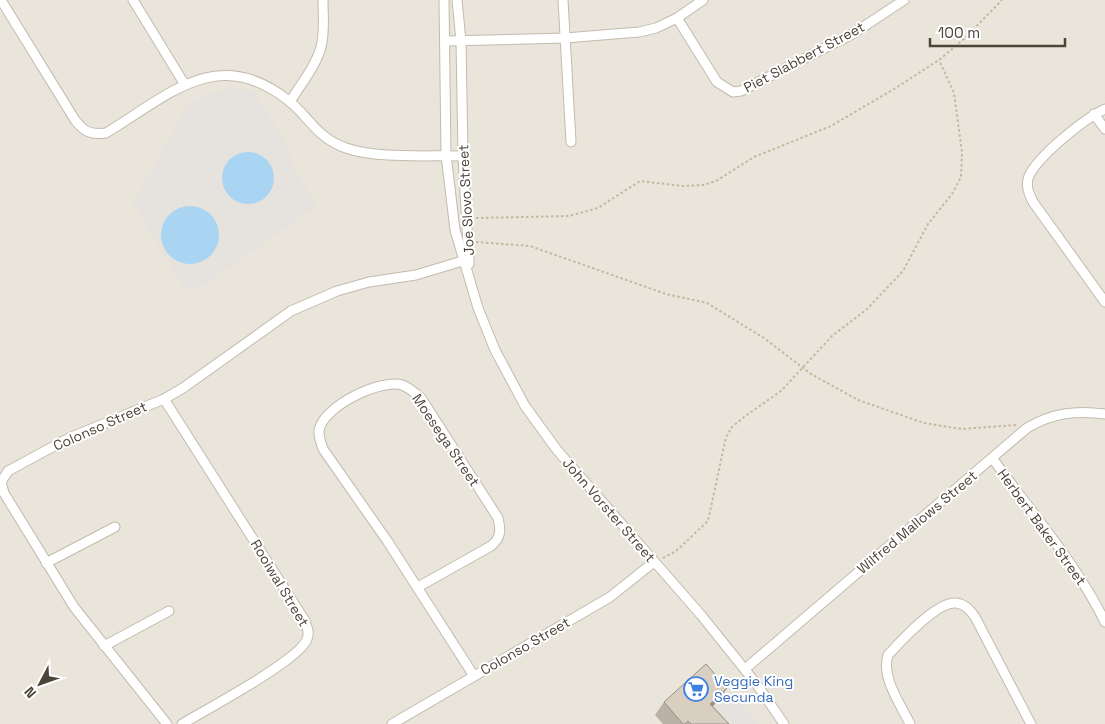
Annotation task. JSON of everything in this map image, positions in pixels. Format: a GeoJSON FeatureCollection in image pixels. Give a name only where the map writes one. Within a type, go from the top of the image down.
{"type":"FeatureCollection","features":[{"type":"Feature","properties":{"kind":"street"},"geometry":{"type":"LineString","coordinates":[[1,0],[75,120],[83,130],[94,134],[106,133],[185,84],[201,78],[240,75],[266,85],[290,102],[323,138],[346,149],[377,154],[463,156]]}},
{"type":"Feature","properties":{"kind":"street"},"geometry":{"type":"LineString","coordinates":[[133,0],[185,84]]}},
{"type":"Feature","properties":{"kind":"street"},"geometry":{"type":"LineString","coordinates":[[290,102],[316,60],[321,47],[324,29],[323,0]]}},
{"type":"Feature","properties":{"kind":"street","name":"Joe Slovo Street"},"geometry":{"type":"LineString","coordinates":[[444,0],[446,155],[455,230],[469,274]]}},
{"type":"Feature","properties":{"kind":"street","name":"Joe Slovo Street"},"geometry":{"type":"LineString","coordinates":[[457,0],[461,41],[463,156],[469,242],[466,260]]}},
{"type":"Feature","properties":{"kind":"street"},"geometry":{"type":"LineString","coordinates":[[564,0],[571,142]]}},
{"type":"Feature","properties":{"kind":"street"},"geometry":{"type":"LineString","coordinates":[[446,41],[565,38],[638,32],[656,28],[677,18],[703,0]]}},
{"type":"Feature","properties":{"kind":"street","name":"Piet Slabbert Street"},"geometry":{"type":"LineString","coordinates":[[677,18],[717,82],[733,92],[741,90],[818,52],[904,0]]}},
{"type":"Feature","properties":{"kind":"street"},"geometry":{"type":"LineString","coordinates":[[1105,109],[1078,124],[1034,170],[1028,184],[1028,192],[1033,202],[1105,302]]}},
{"type":"Feature","properties":{"kind":"street"},"geometry":{"type":"LineString","coordinates":[[1094,114],[1105,129]]}},
{"type":"Feature","properties":{"kind":"street","name":"Colonso Street"},"geometry":{"type":"LineString","coordinates":[[167,724],[74,607],[4,493],[2,482],[5,474],[24,461],[69,438],[164,399],[183,388],[290,311],[309,302],[337,291],[369,282],[416,275],[466,260]]}},
{"type":"Feature","properties":{"kind":"street","name":"John Vorster Street"},"geometry":{"type":"LineString","coordinates":[[469,274],[478,308],[495,350],[525,406],[557,450],[745,669],[784,724]]}},
{"type":"Feature","properties":{"kind":"street","name":"Moesega Street"},"geometry":{"type":"LineString","coordinates":[[418,587],[491,546],[500,536],[500,526],[498,518],[421,398],[412,390],[402,385],[382,385],[359,394],[325,418],[320,426],[320,439],[323,450],[418,587],[474,676]]}},
{"type":"Feature","properties":{"kind":"street","name":"Rooiwal Street"},"geometry":{"type":"LineString","coordinates":[[164,399],[268,560],[305,620],[308,631],[307,640],[286,661],[182,724]]}},
{"type":"Feature","properties":{"kind":"street","name":"Wilfred Mallows Street"},"geometry":{"type":"LineString","coordinates":[[745,669],[1028,428],[1054,415],[1076,412],[1105,414]]}},
{"type":"Feature","properties":{"kind":"street","name":"Herbert Baker Street"},"geometry":{"type":"LineString","coordinates":[[992,459],[1094,599],[1105,622]]}},
{"type":"Feature","properties":{"kind":"street"},"geometry":{"type":"LineString","coordinates":[[46,563],[115,527]]}},
{"type":"Feature","properties":{"kind":"street","name":"Colonso Street"},"geometry":{"type":"LineString","coordinates":[[395,723],[610,597],[654,562]]}},
{"type":"Feature","properties":{"kind":"street"},"geometry":{"type":"LineString","coordinates":[[910,724],[889,681],[885,663],[888,655],[937,610],[950,603],[959,603],[967,607],[975,617],[1031,724]]}},
{"type":"Feature","properties":{"kind":"street"},"geometry":{"type":"LineString","coordinates":[[104,646],[169,611]]}},
{"type":"Feature","properties":{"kind":"path"},"geometry":{"type":"LineString","coordinates":[[468,218],[569,216],[598,208],[640,181],[683,186],[703,185],[716,181],[754,157],[831,126],[939,60],[964,39],[1002,0]]}},
{"type":"Feature","properties":{"kind":"path"},"geometry":{"type":"LineString","coordinates":[[654,562],[676,551],[708,521],[726,437],[732,427],[781,391],[832,336],[866,310],[903,271],[928,224],[952,194],[961,177],[962,152],[954,93],[939,60]]}},
{"type":"Feature","properties":{"kind":"path"},"geometry":{"type":"LineString","coordinates":[[469,242],[530,246],[666,294],[707,303],[764,338],[803,368],[858,400],[924,423],[962,429],[1020,425],[1028,428]]}},
{"type":"Feature","properties":{"kind":"shaded area"},"geometry":{"type":"Polygon","coordinates":[[[0,0],[1105,0],[1105,724],[0,724],[0,0]]]}},
{"type":"Feature","properties":{"kind":"shaded area"},"geometry":{"type":"Polygon","coordinates":[[[228,87],[255,92],[283,137],[295,170],[317,206],[199,289],[182,286],[133,203],[188,104],[228,87]]]}},
{"type":"Feature","properties":{"kind":"shaded area"},"geometry":{"type":"Polygon","coordinates":[[[709,666],[759,724],[711,724],[704,717],[721,701],[698,675],[709,666]]]}},
{"type":"Feature","properties":{"kind":"water"},"geometry":{"type":"Polygon","coordinates":[[[248,152],[258,154],[266,160],[272,168],[274,178],[272,188],[266,196],[258,202],[248,204],[238,202],[230,196],[224,188],[222,178],[224,168],[230,160],[238,154],[248,152]]]}},
{"type":"Feature","properties":{"kind":"water"},"geometry":{"type":"Polygon","coordinates":[[[190,206],[201,208],[214,219],[219,235],[217,246],[206,259],[190,264],[179,262],[166,251],[161,235],[163,224],[174,211],[190,206]]]}},
{"type":"Feature","properties":{"kind":"building"},"geometry":{"type":"Polygon","coordinates":[[[706,664],[727,688],[710,704],[729,724],[691,724],[688,721],[683,724],[664,702],[706,664]]]}},
{"type":"Feature","properties":{"kind":"place","name":"Veggie King Secunda"},"geometry":{"type":"Point","coordinates":[696,689]}}]}
